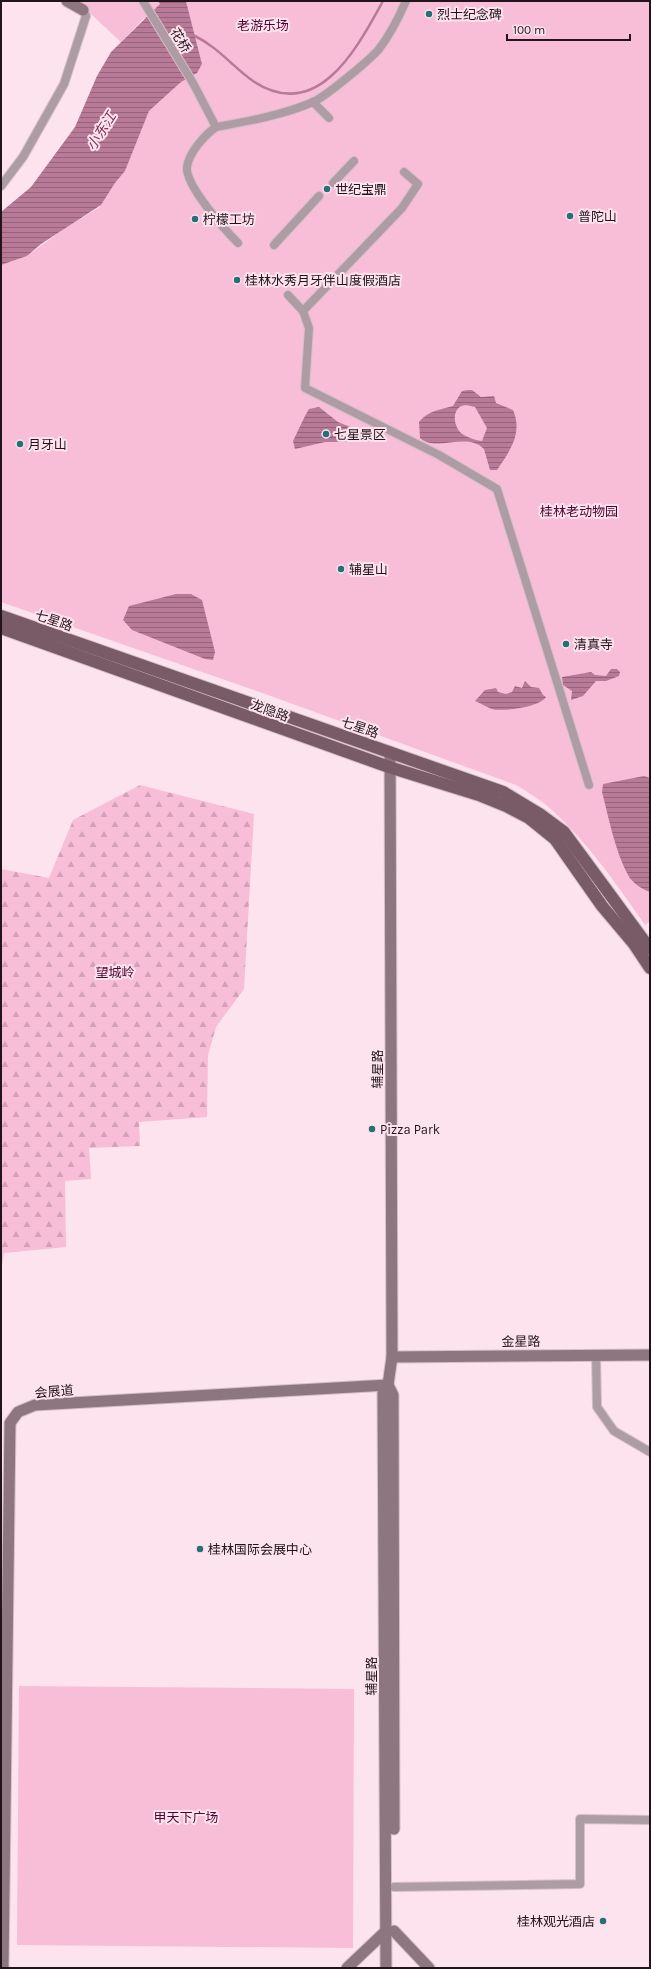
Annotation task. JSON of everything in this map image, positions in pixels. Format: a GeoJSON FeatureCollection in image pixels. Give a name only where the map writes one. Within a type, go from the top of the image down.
{"type":"FeatureCollection","features":[{"type":"Feature","properties":{"kind":"main road"},"geometry":{"type":"LineString","coordinates":[[67,1],[83,10]]}},
{"type":"Feature","properties":{"kind":"main road","name":"七星路"},"geometry":{"type":"LineString","coordinates":[[1,616],[503,792],[541,815],[564,832],[650,949]]}},
{"type":"Feature","properties":{"kind":"main road","name":"龙隐路"},"geometry":{"type":"LineString","coordinates":[[1,628],[389,768],[479,795],[506,806],[529,818],[555,839],[602,906],[634,944],[650,968]]}},
{"type":"Feature","properties":{"kind":"main road","name":"辅星路"},"geometry":{"type":"LineString","coordinates":[[390,752],[392,1357],[388,1385],[384,1393],[390,1931],[394,1968]]}},
{"type":"Feature","properties":{"kind":"main road","name":"金星路"},"geometry":{"type":"LineString","coordinates":[[392,1357],[596,1354],[650,1355]]}},
{"type":"Feature","properties":{"kind":"main road","name":"辅星路"},"geometry":{"type":"LineString","coordinates":[[386,1968],[394,1886],[392,1395],[388,1385]]}},
{"type":"Feature","properties":{"kind":"main road","name":"会展道"},"geometry":{"type":"LineString","coordinates":[[4,1968],[3,1736],[5,1537],[10,1423],[18,1412],[35,1405],[388,1385]]}},
{"type":"Feature","properties":{"kind":"main road"},"geometry":{"type":"LineString","coordinates":[[347,1968],[390,1931],[429,1968]]}},
{"type":"Feature","properties":{"kind":"street","name":"花桥"},"geometry":{"type":"LineString","coordinates":[[143,1],[193,83],[216,127]]}},
{"type":"Feature","properties":{"kind":"street"},"geometry":{"type":"LineString","coordinates":[[238,243],[203,201],[188,174],[187,168],[192,156],[204,138],[216,127],[258,119],[313,102],[324,96],[379,49],[401,14],[406,1]]}},
{"type":"Feature","properties":{"kind":"street"},"geometry":{"type":"LineString","coordinates":[[1,186],[23,157],[64,84],[86,16],[83,10]]}},
{"type":"Feature","properties":{"kind":"street"},"geometry":{"type":"LineString","coordinates":[[313,102],[329,118]]}},
{"type":"Feature","properties":{"kind":"street"},"geometry":{"type":"LineString","coordinates":[[333,183],[354,161]]}},
{"type":"Feature","properties":{"kind":"street"},"geometry":{"type":"LineString","coordinates":[[303,311],[402,208],[418,184],[404,172]]}},
{"type":"Feature","properties":{"kind":"street"},"geometry":{"type":"LineString","coordinates":[[274,245],[319,196]]}},
{"type":"Feature","properties":{"kind":"street"},"geometry":{"type":"LineString","coordinates":[[288,295],[303,311],[309,328],[305,388],[439,455],[497,489],[589,785]]}},
{"type":"Feature","properties":{"kind":"street"},"geometry":{"type":"LineString","coordinates":[[596,1354],[597,1407],[614,1431],[650,1452]]}},
{"type":"Feature","properties":{"kind":"street"},"geometry":{"type":"LineString","coordinates":[[394,1886],[580,1884],[580,1819],[650,1820]]}},
{"type":"Feature","properties":{"kind":"green space","name":"七星景区"},"geometry":{"type":"Polygon","coordinates":[[[77,1],[158,1],[202,64],[186,1],[650,1],[650,921],[645,925],[599,861],[573,831],[545,804],[535,796],[516,785],[268,695],[1,602],[1,265],[27,256],[68,226],[99,208],[115,183],[125,171],[149,111],[181,82],[144,18],[121,42],[77,1]]]}},
{"type":"Feature","properties":{"kind":"green space","name":"望城岭"},"geometry":{"type":"Polygon","coordinates":[[[140,785],[254,814],[244,989],[216,1027],[208,1055],[207,1117],[139,1122],[140,1146],[89,1148],[91,1179],[65,1181],[66,1247],[4,1253],[1,1271],[1,869],[49,878],[73,820],[140,785]]]}},
{"type":"Feature","properties":{"kind":"green space","name":"甲天下广场"},"geometry":{"type":"Polygon","coordinates":[[[19,1686],[354,1689],[353,1948],[17,1945],[19,1686]]]}},
{"type":"Feature","properties":{"kind":"water","name":"小东江"},"geometry":{"type":"Polygon","coordinates":[[[158,1],[186,1],[202,64],[197,73],[181,82],[149,111],[125,171],[115,183],[101,205],[41,244],[27,256],[1,265],[1,212],[31,187],[75,127],[97,76],[111,52],[160,4],[158,1]]]}},
{"type":"Feature","properties":{"kind":"water"},"geometry":{"type":"Polygon","coordinates":[[[472,390],[481,397],[494,396],[496,403],[513,410],[517,426],[514,442],[497,470],[490,470],[484,449],[477,444],[460,442],[435,444],[420,438],[419,422],[431,413],[453,406],[462,391],[472,390]],[[466,405],[461,406],[456,412],[456,425],[461,433],[482,441],[487,428],[475,407],[466,405]]]}},
{"type":"Feature","properties":{"kind":"water"},"geometry":{"type":"Polygon","coordinates":[[[319,407],[338,422],[365,433],[365,437],[359,442],[325,442],[295,449],[293,441],[309,409],[319,407]]]}},
{"type":"Feature","properties":{"kind":"water"},"geometry":{"type":"Polygon","coordinates":[[[176,594],[191,594],[202,600],[215,652],[213,660],[205,659],[132,630],[123,620],[129,606],[176,594]]]}},
{"type":"Feature","properties":{"kind":"water"},"geometry":{"type":"Polygon","coordinates":[[[611,669],[617,669],[620,672],[619,676],[606,681],[596,681],[583,696],[571,700],[572,691],[563,685],[562,677],[591,672],[595,675],[606,676],[611,669]]]}},
{"type":"Feature","properties":{"kind":"water"},"geometry":{"type":"Polygon","coordinates":[[[525,681],[531,687],[539,688],[546,697],[537,704],[504,710],[492,709],[475,701],[485,690],[496,688],[498,692],[506,694],[512,692],[515,686],[522,688],[525,681]]]}},
{"type":"Feature","properties":{"kind":"water"},"geometry":{"type":"Polygon","coordinates":[[[644,776],[650,778],[650,892],[632,881],[623,866],[602,792],[603,784],[644,776]]]}},
{"type":"Feature","properties":{"kind":"waterway"},"geometry":{"type":"LineString","coordinates":[[193,35],[210,45],[253,81],[276,92],[297,93],[316,87],[333,75],[348,58],[361,39],[383,1]]}},
{"type":"Feature","properties":{"kind":"place","name":"烈士纪念碑"},"geometry":{"type":"Point","coordinates":[429,14]}},
{"type":"Feature","properties":{"kind":"place","name":"世纪宝鼎"},"geometry":{"type":"Point","coordinates":[327,189]}},
{"type":"Feature","properties":{"kind":"place","name":"普陀山"},"geometry":{"type":"Point","coordinates":[570,216]}},
{"type":"Feature","properties":{"kind":"place","name":"柠檬工坊"},"geometry":{"type":"Point","coordinates":[195,219]}},
{"type":"Feature","properties":{"kind":"place","name":"桂林水秀月牙伴山度假酒店"},"geometry":{"type":"Point","coordinates":[237,280]}},
{"type":"Feature","properties":{"kind":"place","name":"七星景区"},"geometry":{"type":"Point","coordinates":[326,434]}},
{"type":"Feature","properties":{"kind":"place","name":"月牙山"},"geometry":{"type":"Point","coordinates":[20,444]}},
{"type":"Feature","properties":{"kind":"place","name":"辅星山"},"geometry":{"type":"Point","coordinates":[341,569]}},
{"type":"Feature","properties":{"kind":"place","name":"清真寺"},"geometry":{"type":"Point","coordinates":[566,644]}},
{"type":"Feature","properties":{"kind":"place","name":"Pizza Park"},"geometry":{"type":"Point","coordinates":[372,1129]}},
{"type":"Feature","properties":{"kind":"place","name":"桂林国际会展中心"},"geometry":{"type":"Point","coordinates":[200,1549]}},
{"type":"Feature","properties":{"kind":"place","name":"桂林观光酒店"},"geometry":{"type":"Point","coordinates":[603,1921]}},
{"type":"Feature","properties":{"kind":"park label","name":"老游乐场"},"geometry":{"type":"Point","coordinates":[263,25]}},
{"type":"Feature","properties":{"kind":"park label","name":"桂林老动物园"},"geometry":{"type":"Point","coordinates":[579,511]}}]}
